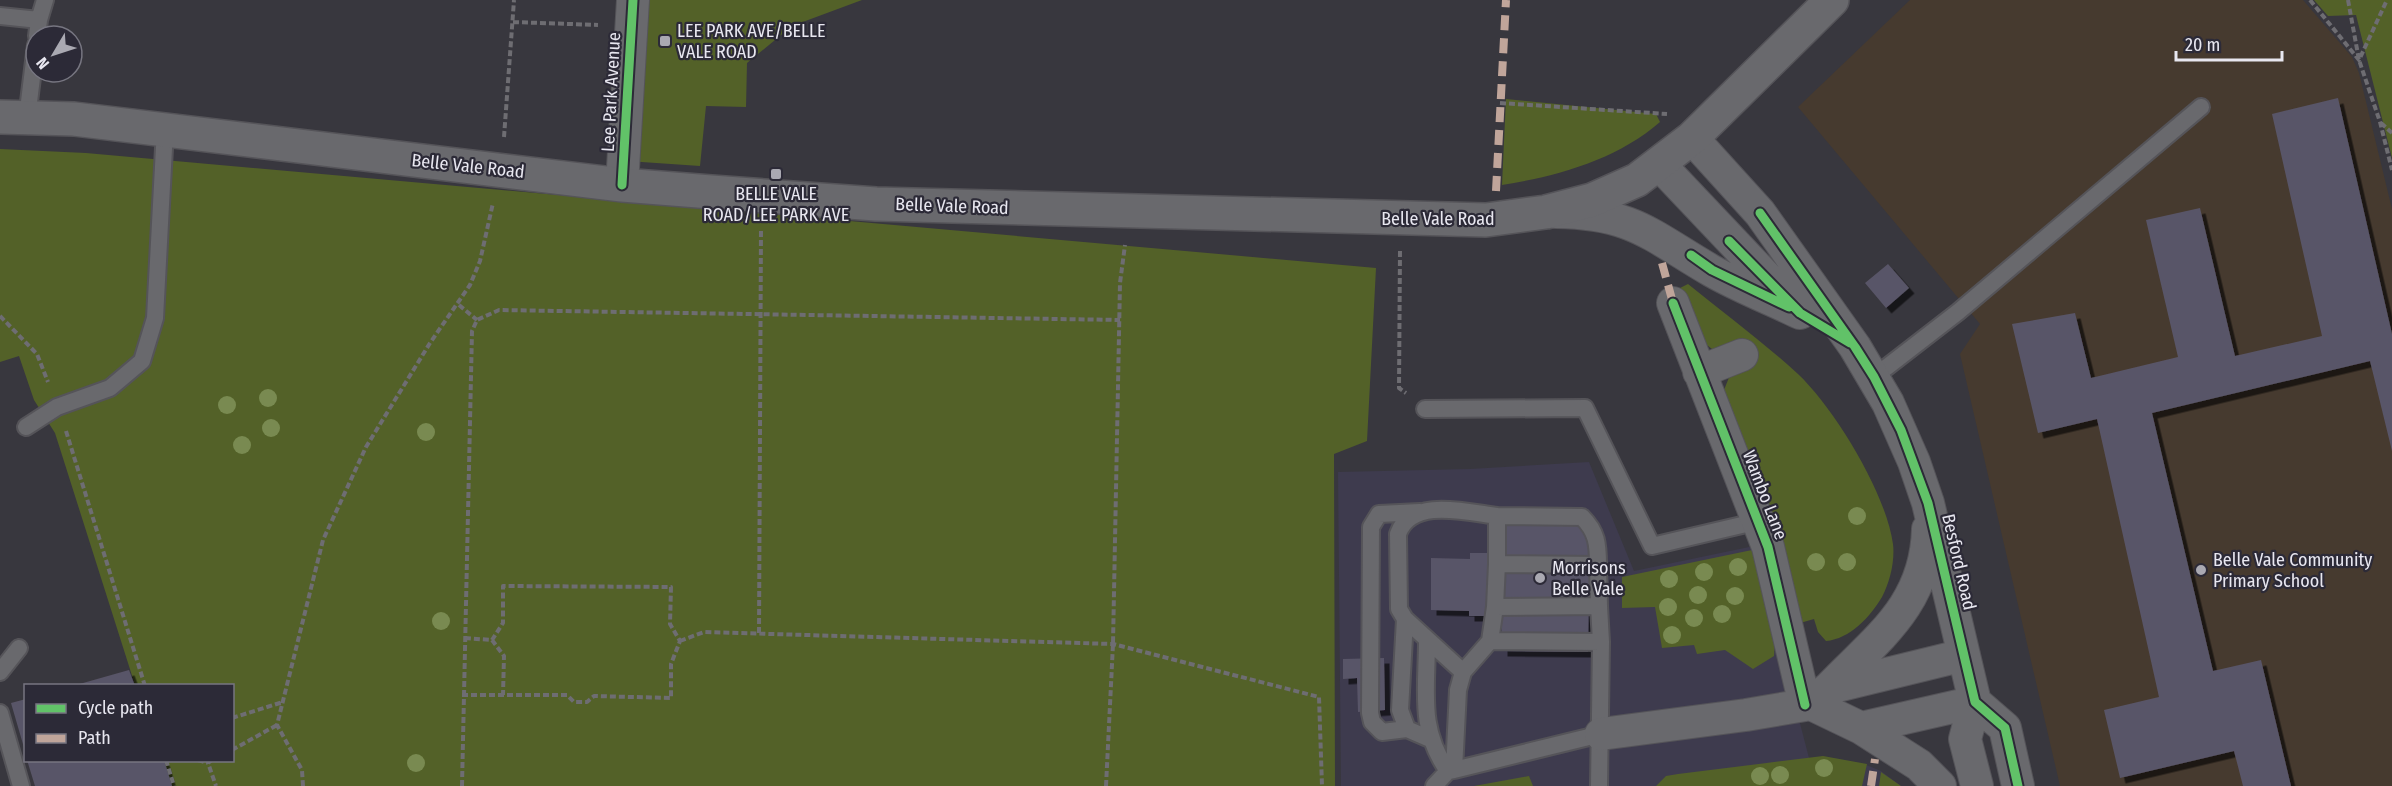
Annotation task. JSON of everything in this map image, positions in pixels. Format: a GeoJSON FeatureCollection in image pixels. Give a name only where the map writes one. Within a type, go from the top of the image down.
{"type":"FeatureCollection","features":[{"type":"Feature","properties":{"kind":"main road","name":"Belle Vale Road"},"geometry":{"type":"LineString","coordinates":[[14,117],[74,119],[165,129],[622,185],[876,204],[1399,220],[1486,220],[1546,212],[1606,194],[1637,180],[1660,165],[1692,138],[1832,0]]}},
{"type":"Feature","properties":{"kind":"street","name":"Lee Park Avenue"},"geometry":{"type":"LineString","coordinates":[[622,185],[633,13]]}},
{"type":"Feature","properties":{"kind":"street","name":"Besford Road"},"geometry":{"type":"LineString","coordinates":[[1692,138],[1760,213],[1855,346],[1901,430],[1928,503],[1975,702]]}},
{"type":"Feature","properties":{"kind":"street","name":"Besford Road"},"geometry":{"type":"LineString","coordinates":[[1660,165],[1729,241],[1800,312]]}},
{"type":"Feature","properties":{"kind":"street","name":"Besford Road"},"geometry":{"type":"LineString","coordinates":[[1546,212],[1604,216],[1636,225],[1712,270],[1800,312],[1855,346]]}},
{"type":"Feature","properties":{"kind":"street","name":"Wambo Lane"},"geometry":{"type":"LineString","coordinates":[[1672,303],[1759,521],[1815,699]]}},
{"type":"Feature","properties":{"kind":"street"},"geometry":{"type":"LineString","coordinates":[[1699,372],[1742,355]]}},
{"type":"Feature","properties":{"kind":"street"},"geometry":{"type":"LineString","coordinates":[[1815,699],[1894,623],[1916,589],[1926,546],[1928,503]]}},
{"type":"Feature","properties":{"kind":"street"},"geometry":{"type":"LineString","coordinates":[[1601,734],[1815,699],[1964,655]]}},
{"type":"Feature","properties":{"kind":"street"},"geometry":{"type":"LineString","coordinates":[[1815,699],[1920,765],[1940,786]]}},
{"type":"Feature","properties":{"kind":"street"},"geometry":{"type":"LineString","coordinates":[[1861,728],[1975,702]]}},
{"type":"Feature","properties":{"kind":"street"},"geometry":{"type":"LineString","coordinates":[[1975,702],[1965,739],[1977,786]]}},
{"type":"Feature","properties":{"kind":"street"},"geometry":{"type":"LineString","coordinates":[[1975,702],[2005,728],[2018,786]]}},
{"type":"Feature","properties":{"kind":"lane"},"geometry":{"type":"LineString","coordinates":[[39,24],[45,0]]}},
{"type":"Feature","properties":{"kind":"lane"},"geometry":{"type":"LineString","coordinates":[[0,16],[25,24]]}},
{"type":"Feature","properties":{"kind":"lane"},"geometry":{"type":"LineString","coordinates":[[14,117],[24,84]]}},
{"type":"Feature","properties":{"kind":"lane"},"geometry":{"type":"LineString","coordinates":[[1874,377],[1955,314],[2201,107]]}},
{"type":"Feature","properties":{"kind":"lane"},"geometry":{"type":"LineString","coordinates":[[26,427],[57,407],[110,388],[142,361],[154,318],[165,129]]}},
{"type":"Feature","properties":{"kind":"lane"},"geometry":{"type":"LineString","coordinates":[[1425,408],[1585,408],[1652,546],[1759,521]]}},
{"type":"Feature","properties":{"kind":"lane"},"geometry":{"type":"LineString","coordinates":[[1430,739],[1407,729],[1382,732],[1372,722],[1370,713],[1371,527],[1379,514],[1457,511],[1497,516],[1582,517],[1596,535],[1598,565],[1601,642],[1599,786]]}},
{"type":"Feature","properties":{"kind":"lane"},"geometry":{"type":"LineString","coordinates":[[1420,512],[1402,523],[1398,534],[1399,609],[1405,619],[1463,672]]}},
{"type":"Feature","properties":{"kind":"lane"},"geometry":{"type":"LineString","coordinates":[[1451,771],[1458,690],[1463,672],[1490,641],[1495,607],[1497,516]]}},
{"type":"Feature","properties":{"kind":"lane"},"geometry":{"type":"LineString","coordinates":[[1497,564],[1598,565]]}},
{"type":"Feature","properties":{"kind":"lane"},"geometry":{"type":"LineString","coordinates":[[1495,607],[1599,606]]}},
{"type":"Feature","properties":{"kind":"lane"},"geometry":{"type":"LineString","coordinates":[[1405,619],[1400,710],[1407,729]]}},
{"type":"Feature","properties":{"kind":"lane"},"geometry":{"type":"LineString","coordinates":[[1427,640],[1426,721],[1430,739],[1451,771]]}},
{"type":"Feature","properties":{"kind":"lane"},"geometry":{"type":"LineString","coordinates":[[1490,641],[1601,642]]}},
{"type":"Feature","properties":{"kind":"lane"},"geometry":{"type":"LineString","coordinates":[[0,672],[19,648]]}},
{"type":"Feature","properties":{"kind":"lane"},"geometry":{"type":"LineString","coordinates":[[0,713],[21,786]]}},
{"type":"Feature","properties":{"kind":"lane"},"geometry":{"type":"LineString","coordinates":[[1434,786],[1451,771],[1601,734]]}},
{"type":"Feature","properties":{"kind":"path"},"geometry":{"type":"LineString","coordinates":[[234,749],[277,725],[323,540],[366,447],[430,343],[459,304],[480,261],[501,170],[514,0]]}},
{"type":"Feature","properties":{"kind":"path"},"geometry":{"type":"LineString","coordinates":[[2310,0],[2359,60]]}},
{"type":"Feature","properties":{"kind":"path"},"geometry":{"type":"LineString","coordinates":[[2348,0],[2359,60],[2380,122],[2392,170]]}},
{"type":"Feature","properties":{"kind":"path"},"geometry":{"type":"LineString","coordinates":[[2359,60],[2387,0]]}},
{"type":"Feature","properties":{"kind":"path"},"geometry":{"type":"LineString","coordinates":[[512,22],[633,13]]}},
{"type":"Feature","properties":{"kind":"path"},"geometry":{"type":"LineString","coordinates":[[1500,103],[1679,114],[1692,138]]}},
{"type":"Feature","properties":{"kind":"path"},"geometry":{"type":"LineString","coordinates":[[2380,122],[2392,132]]}},
{"type":"Feature","properties":{"kind":"path"},"geometry":{"type":"LineString","coordinates":[[1106,786],[1113,644],[1120,283],[1129,211]]}},
{"type":"Feature","properties":{"kind":"path"},"geometry":{"type":"LineString","coordinates":[[759,633],[761,218]]}},
{"type":"Feature","properties":{"kind":"path"},"geometry":{"type":"LineString","coordinates":[[1399,220],[1401,267],[1399,387],[1425,408]]}},
{"type":"Feature","properties":{"kind":"path"},"geometry":{"type":"LineString","coordinates":[[459,304],[477,320]]}},
{"type":"Feature","properties":{"kind":"path"},"geometry":{"type":"LineString","coordinates":[[462,786],[462,695],[472,331],[477,320],[499,310],[1120,320]]}},
{"type":"Feature","properties":{"kind":"path"},"geometry":{"type":"LineString","coordinates":[[0,316],[37,354],[57,407],[144,684]]}},
{"type":"Feature","properties":{"kind":"path"},"geometry":{"type":"LineString","coordinates":[[492,640],[503,623],[503,586],[515,586],[671,587],[670,624],[680,641]]}},
{"type":"Feature","properties":{"kind":"path"},"geometry":{"type":"LineString","coordinates":[[462,695],[567,695],[574,702],[586,702],[594,696],[671,698],[671,664],[680,641],[704,632],[1113,644],[1319,697],[1322,786]]}},
{"type":"Feature","properties":{"kind":"path"},"geometry":{"type":"LineString","coordinates":[[464,638],[492,640],[504,656],[503,695]]}},
{"type":"Feature","properties":{"kind":"path"},"geometry":{"type":"LineString","coordinates":[[234,717],[284,702]]}},
{"type":"Feature","properties":{"kind":"path"},"geometry":{"type":"LineString","coordinates":[[277,725],[302,770],[303,786]]}},
{"type":"Feature","properties":{"kind":"path"},"geometry":{"type":"LineString","coordinates":[[167,762],[174,786]]}},
{"type":"Feature","properties":{"kind":"path"},"geometry":{"type":"LineString","coordinates":[[210,762],[216,786]]}},
{"type":"Feature","properties":{"kind":"shaded area","name":"Belle Vale Community Primary School"},"geometry":{"type":"Polygon","coordinates":[[[1910,0],[2303,0],[2352,57],[2359,73],[2392,209],[2392,786],[2060,786],[1960,354],[1980,324],[1798,107],[1910,0]]]}},
{"type":"Feature","properties":{"kind":"shaded area"},"geometry":{"type":"Polygon","coordinates":[[[1589,462],[1634,571],[1754,546],[1809,758],[1864,764],[1881,771],[1901,786],[1341,786],[1338,472],[1470,469],[1589,462]]]}},
{"type":"Feature","properties":{"kind":"green space"},"geometry":{"type":"Polygon","coordinates":[[[634,0],[862,0],[792,26],[747,63],[746,107],[706,106],[700,166],[627,161],[634,0]]]}},
{"type":"Feature","properties":{"kind":"green space"},"geometry":{"type":"Polygon","coordinates":[[[2314,0],[2392,0],[2392,158],[2356,15],[2328,16],[2314,0]]]}},
{"type":"Feature","properties":{"kind":"green space"},"geometry":{"type":"Polygon","coordinates":[[[1506,99],[1656,114],[1660,122],[1625,147],[1586,164],[1544,177],[1502,185],[1506,99]]]}},
{"type":"Feature","properties":{"kind":"green space"},"geometry":{"type":"Polygon","coordinates":[[[0,149],[86,153],[1376,268],[1367,441],[1334,454],[1335,786],[172,786],[164,762],[234,762],[234,684],[135,684],[55,433],[34,400],[19,356],[0,362],[0,149]]]}},
{"type":"Feature","properties":{"kind":"green space"},"geometry":{"type":"Polygon","coordinates":[[[1688,284],[1798,374],[1827,408],[1870,477],[1888,523],[1893,544],[1893,564],[1882,597],[1872,612],[1859,626],[1843,636],[1826,641],[1818,632],[1814,619],[1800,623],[1724,390],[1732,370],[1702,341],[1680,288],[1688,284]]]}},
{"type":"Feature","properties":{"kind":"green space"},"geometry":{"type":"Polygon","coordinates":[[[1752,550],[1775,640],[1774,656],[1753,669],[1725,650],[1697,654],[1694,645],[1662,648],[1655,607],[1622,608],[1622,577],[1752,550]]]}},
{"type":"Feature","properties":{"kind":"green space"},"geometry":{"type":"Polygon","coordinates":[[[1823,756],[1867,764],[1862,786],[1656,786],[1666,776],[1823,756]]]}},
{"type":"Feature","properties":{"kind":"green space"},"geometry":{"type":"Polygon","coordinates":[[[1881,772],[1901,786],[1879,786],[1881,772]]]}},
{"type":"Feature","properties":{"kind":"green space"},"geometry":{"type":"Polygon","coordinates":[[[1529,776],[1533,786],[1474,786],[1529,776]]]}},
{"type":"Feature","properties":{"kind":"building"},"geometry":{"type":"Polygon","coordinates":[[[2338,98],[2392,334],[2392,451],[2370,361],[2152,413],[2213,671],[2261,660],[2291,786],[2243,786],[2234,751],[2120,778],[2104,710],[2159,697],[2097,419],[2038,433],[2012,324],[2075,313],[2091,378],[2178,357],[2146,220],[2200,208],[2235,356],[2322,336],[2272,114],[2338,98]]]}},
{"type":"Feature","properties":{"kind":"building"},"geometry":{"type":"Polygon","coordinates":[[[1888,264],[1909,288],[1886,308],[1865,283],[1888,264]]]}},
{"type":"Feature","properties":{"kind":"building"},"geometry":{"type":"Polygon","coordinates":[[[1503,520],[1590,522],[1588,652],[1502,651],[1502,616],[1469,616],[1469,611],[1431,610],[1431,558],[1470,559],[1470,553],[1502,553],[1503,520]]]}},
{"type":"Feature","properties":{"kind":"building"},"geometry":{"type":"Polygon","coordinates":[[[1384,658],[1385,710],[1358,712],[1357,678],[1343,679],[1343,659],[1384,658]]]}},
{"type":"Feature","properties":{"kind":"building"},"geometry":{"type":"Polygon","coordinates":[[[129,670],[134,684],[80,684],[129,670]]]}},
{"type":"Feature","properties":{"kind":"building"},"geometry":{"type":"Polygon","coordinates":[[[24,700],[24,748],[11,703],[24,700]]]}},
{"type":"Feature","properties":{"kind":"building"},"geometry":{"type":"Polygon","coordinates":[[[28,762],[165,762],[172,786],[35,786],[28,762]]]}},
{"type":"Feature","properties":{"kind":"marked path"},"geometry":{"type":"LineString","coordinates":[[1496,191],[1506,0]]}},
{"type":"Feature","properties":{"kind":"marked path"},"geometry":{"type":"LineString","coordinates":[[1662,263],[1673,303]]}},
{"type":"Feature","properties":{"kind":"marked path"},"geometry":{"type":"LineString","coordinates":[[1871,786],[1875,759]]}},
{"type":"Feature","properties":{"kind":"cycle path"},"geometry":{"type":"LineString","coordinates":[[622,185],[633,0]]}},
{"type":"Feature","properties":{"kind":"cycle path"},"geometry":{"type":"LineString","coordinates":[[1760,213],[1855,347],[1874,377],[1901,430],[1928,503],[1975,702],[2005,728],[2018,786]]}},
{"type":"Feature","properties":{"kind":"cycle path"},"geometry":{"type":"LineString","coordinates":[[1729,241],[1800,313],[1850,343]]}},
{"type":"Feature","properties":{"kind":"cycle path"},"geometry":{"type":"LineString","coordinates":[[1691,255],[1712,270],[1789,307]]}},
{"type":"Feature","properties":{"kind":"cycle path"},"geometry":{"type":"LineString","coordinates":[[1673,303],[1768,547],[1805,705]]}},
{"type":"Feature","properties":{"kind":"place","name":"LEE PARK AVE/BELLE VALE ROAD"},"geometry":{"type":"Point","coordinates":[665,41]}},
{"type":"Feature","properties":{"kind":"place","name":"BELLE VALE ROAD/LEE PARK AVE"},"geometry":{"type":"Point","coordinates":[776,174]}},
{"type":"Feature","properties":{"kind":"place","name":"Belle Vale Community Primary School"},"geometry":{"type":"Point","coordinates":[2201,570]}},
{"type":"Feature","properties":{"kind":"place","name":"Morrisons Belle Vale"},"geometry":{"type":"Point","coordinates":[1540,578]}}]}
